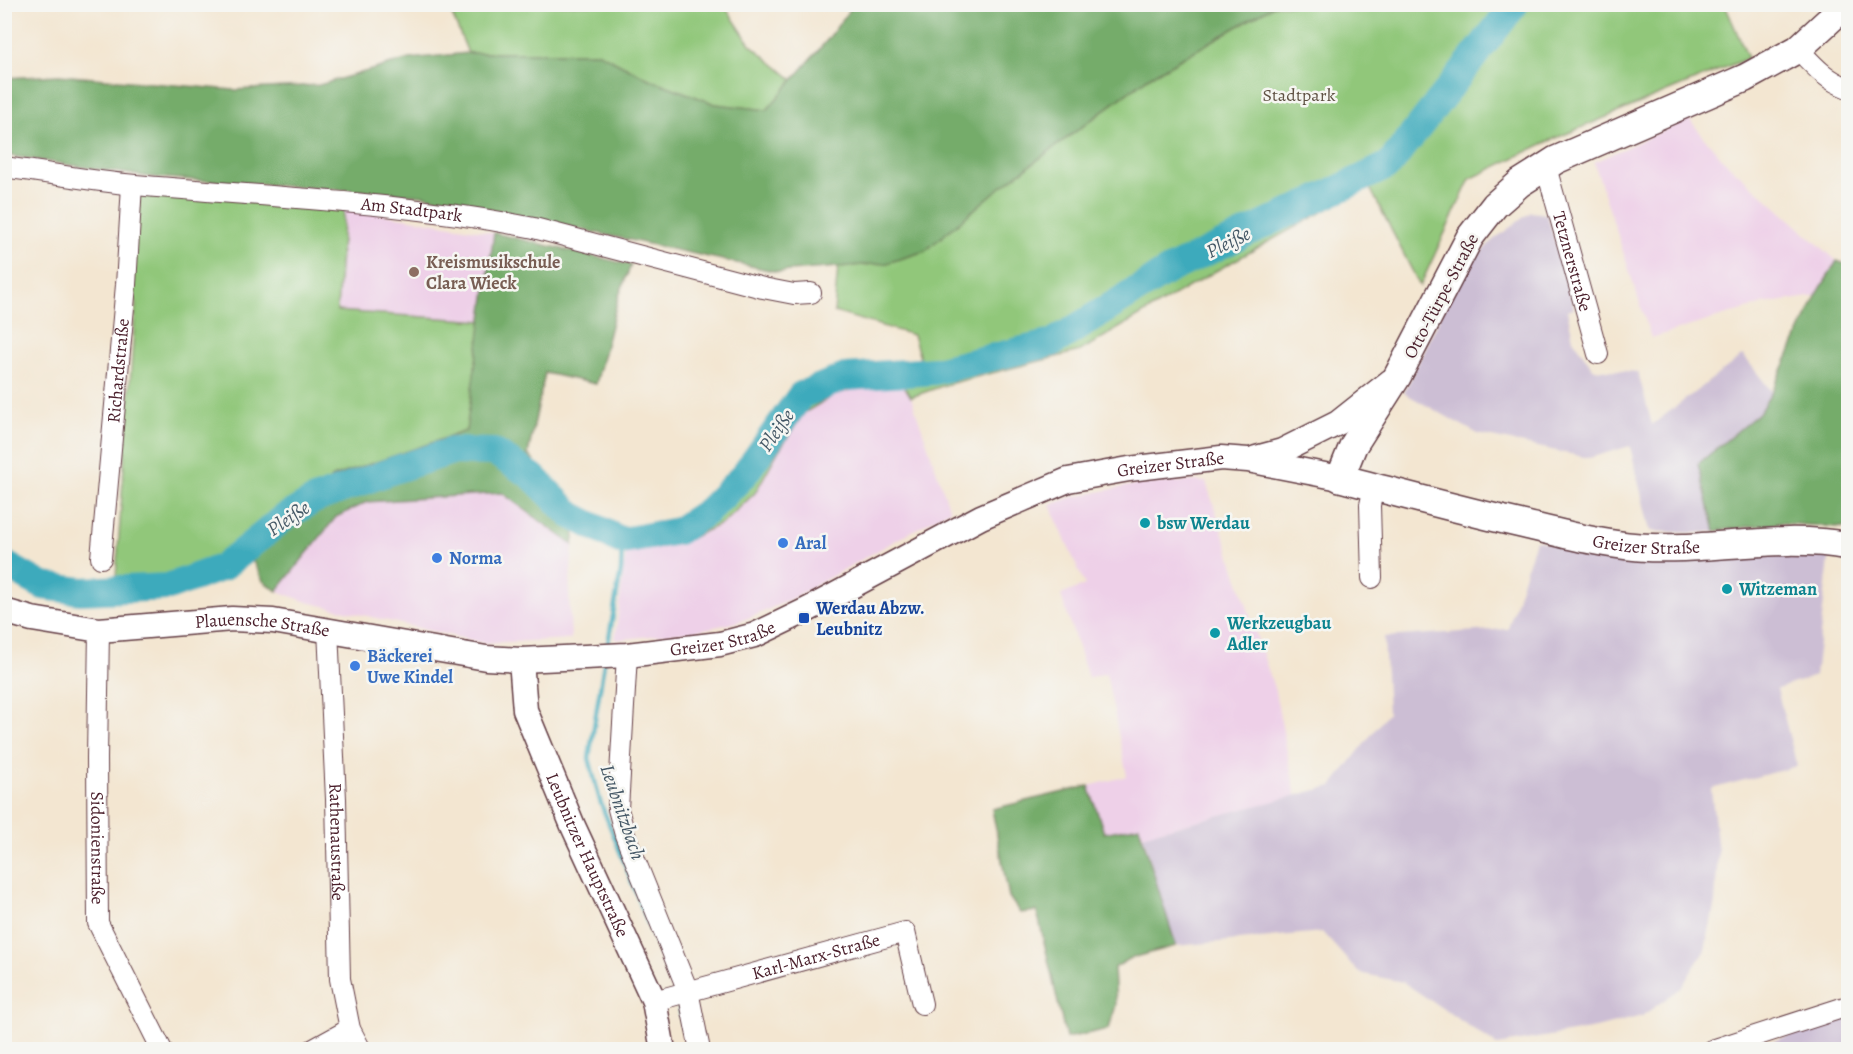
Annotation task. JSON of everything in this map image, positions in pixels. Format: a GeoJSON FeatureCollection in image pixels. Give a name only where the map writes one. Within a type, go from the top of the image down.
{"type":"FeatureCollection","features":[{"type":"Feature","properties":{"kind":"main road","name":"Otto-Türpe-Straße"},"geometry":{"type":"LineString","coordinates":[[1340,478],[1353,446],[1397,377],[1470,237],[1503,197],[1556,160],[1745,78],[1798,48],[1837,14],[1844,4]]}},
{"type":"Feature","properties":{"kind":"main road","name":"Greizer Straße"},"geometry":{"type":"LineString","coordinates":[[1340,478],[1426,502],[1572,536],[1638,547],[1778,542],[1829,542],[1848,546]]}},
{"type":"Feature","properties":{"kind":"street"},"geometry":{"type":"LineString","coordinates":[[1798,48],[1813,66],[1834,83],[1848,88]]}},
{"type":"Feature","properties":{"kind":"street","name":"Am Stadtpark"},"geometry":{"type":"LineString","coordinates":[[4,167],[132,185],[385,207],[496,220],[763,288],[794,294],[811,293]]}},
{"type":"Feature","properties":{"kind":"street","name":"Tetznerstraße"},"geometry":{"type":"LineString","coordinates":[[1546,167],[1598,354]]}},
{"type":"Feature","properties":{"kind":"street","name":"Richardstraße"},"geometry":{"type":"LineString","coordinates":[[101,558],[126,285],[132,185]]}},
{"type":"Feature","properties":{"kind":"street"},"geometry":{"type":"LineString","coordinates":[[1248,460],[1282,451],[1338,423],[1397,377]]}},
{"type":"Feature","properties":{"kind":"street","name":"Greizer Straße"},"geometry":{"type":"LineString","coordinates":[[521,660],[622,655],[720,644],[755,635],[809,609],[971,521],[1068,480],[1129,469],[1221,458],[1248,460],[1340,478]]}},
{"type":"Feature","properties":{"kind":"street"},"geometry":{"type":"LineString","coordinates":[[1372,578],[1370,505],[1374,487]]}},
{"type":"Feature","properties":{"kind":"street","name":"Plauensche Straße"},"geometry":{"type":"LineString","coordinates":[[4,611],[32,619],[99,630],[232,619],[273,621],[486,658],[521,660]]}},
{"type":"Feature","properties":{"kind":"street","name":"Sidonienstraße"},"geometry":{"type":"LineString","coordinates":[[99,630],[97,758],[99,923],[162,1050]]}},
{"type":"Feature","properties":{"kind":"street","name":"Rathenaustraße"},"geometry":{"type":"LineString","coordinates":[[328,630],[336,799],[340,979],[350,1029],[361,1050]]}},
{"type":"Feature","properties":{"kind":"street","name":"Leubnitzer Hauptstraße"},"geometry":{"type":"LineString","coordinates":[[622,655],[618,809],[673,996],[663,1050]]}},
{"type":"Feature","properties":{"kind":"street","name":"Leubnitzer Hauptstraße"},"geometry":{"type":"LineString","coordinates":[[521,660],[525,710],[573,826],[673,996],[700,1050]]}},
{"type":"Feature","properties":{"kind":"street","name":"Karl-Marx-Straße"},"geometry":{"type":"LineString","coordinates":[[673,996],[905,932],[922,1004]]}},
{"type":"Feature","properties":{"kind":"street"},"geometry":{"type":"LineString","coordinates":[[1712,1050],[1848,1006]]}},
{"type":"Feature","properties":{"kind":"street"},"geometry":{"type":"LineString","coordinates":[[312,1050],[350,1029]]}},
{"type":"Feature","properties":{"kind":"shaded area"},"geometry":{"type":"Polygon","coordinates":[[[1689,119],[1724,161],[1837,261],[1816,296],[1763,304],[1651,338],[1594,162],[1689,119]]]}},
{"type":"Feature","properties":{"kind":"shaded area","name":"Kreismusikschule Clara Wieck"},"geometry":{"type":"Polygon","coordinates":[[[344,208],[494,233],[483,321],[337,311],[344,208]]]}},
{"type":"Feature","properties":{"kind":"shaded area"},"geometry":{"type":"Polygon","coordinates":[[[1531,212],[1547,214],[1574,308],[1567,310],[1573,339],[1593,369],[1638,372],[1652,425],[1743,355],[1772,392],[1759,413],[1698,464],[1715,531],[1696,533],[1650,531],[1630,446],[1589,458],[1478,434],[1404,393],[1446,304],[1473,261],[1492,241],[1531,212]]]}},
{"type":"Feature","properties":{"kind":"shaded area"},"geometry":{"type":"Polygon","coordinates":[[[903,382],[911,397],[950,510],[793,598],[754,616],[734,623],[695,631],[615,640],[626,551],[682,542],[779,450],[804,413],[832,396],[863,385],[903,382]]]}},
{"type":"Feature","properties":{"kind":"shaded area"},"geometry":{"type":"Polygon","coordinates":[[[1206,482],[1275,691],[1296,796],[1143,835],[1139,826],[1104,833],[1089,786],[1127,776],[1106,673],[1088,678],[1061,595],[1085,585],[1050,505],[1073,497],[1138,484],[1206,482]]]}},
{"type":"Feature","properties":{"kind":"shaded area"},"geometry":{"type":"Polygon","coordinates":[[[502,493],[573,545],[569,592],[571,639],[483,643],[307,602],[277,591],[336,517],[368,502],[502,493]]]}},
{"type":"Feature","properties":{"kind":"shaded area"},"geometry":{"type":"Polygon","coordinates":[[[1535,540],[1630,560],[1761,548],[1830,552],[1815,676],[1777,689],[1797,766],[1711,789],[1718,851],[1715,902],[1705,950],[1681,988],[1642,1016],[1596,1028],[1497,1045],[1403,982],[1359,973],[1322,932],[1176,946],[1143,835],[1332,786],[1388,713],[1384,637],[1508,629],[1535,540]]]}},
{"type":"Feature","properties":{"kind":"shaded area"},"geometry":{"type":"Polygon","coordinates":[[[1848,1017],[1848,1049],[1747,1049],[1848,1017]]]}},
{"type":"Feature","properties":{"kind":"green space"},"geometry":{"type":"Polygon","coordinates":[[[448,5],[724,5],[750,44],[793,80],[767,110],[715,104],[649,79],[599,53],[468,53],[448,5]]]}},
{"type":"Feature","properties":{"kind":"green space"},"geometry":{"type":"Polygon","coordinates":[[[853,5],[1275,5],[1149,77],[997,190],[925,251],[887,263],[778,272],[422,195],[149,177],[5,155],[5,78],[59,75],[234,90],[319,85],[409,59],[468,53],[599,53],[649,79],[715,104],[767,110],[828,39],[853,5]]]}},
{"type":"Feature","properties":{"kind":"green space","name":"Stadtpark"},"geometry":{"type":"Polygon","coordinates":[[[1275,5],[1725,5],[1748,58],[1549,141],[1470,179],[1420,286],[1369,186],[1214,272],[1080,351],[948,384],[911,397],[902,382],[863,385],[832,396],[804,413],[779,450],[755,493],[723,523],[682,542],[626,551],[569,520],[521,474],[528,454],[563,497],[590,517],[629,531],[667,524],[693,513],[727,481],[784,397],[818,379],[861,366],[905,365],[920,358],[913,335],[834,312],[838,267],[887,263],[925,251],[997,190],[1149,77],[1275,5]]]}},
{"type":"Feature","properties":{"kind":"green space"},"geometry":{"type":"Polygon","coordinates":[[[132,185],[344,208],[337,311],[483,321],[466,431],[333,477],[223,567],[168,587],[115,590],[136,301],[125,300],[132,185]]]}},
{"type":"Feature","properties":{"kind":"green space"},"geometry":{"type":"Polygon","coordinates":[[[494,233],[631,265],[618,298],[596,384],[545,373],[528,454],[521,473],[576,524],[573,545],[502,493],[367,502],[336,517],[277,591],[263,581],[246,548],[333,477],[466,431],[494,233]]]}},
{"type":"Feature","properties":{"kind":"green space"},"geometry":{"type":"Polygon","coordinates":[[[1837,261],[1848,265],[1848,528],[1781,523],[1715,531],[1698,464],[1759,413],[1772,392],[1816,296],[1837,261]]]}},
{"type":"Feature","properties":{"kind":"green space"},"geometry":{"type":"Polygon","coordinates":[[[1089,786],[1104,833],[1139,826],[1176,946],[1131,958],[1114,968],[1116,1005],[1109,1029],[1066,1038],[1037,911],[1020,913],[1009,897],[992,809],[1089,786]]]}},
{"type":"Feature","properties":{"kind":"waterway","name":"Pleiße"},"geometry":{"type":"LineString","coordinates":[[4,564],[43,586],[81,591],[168,587],[223,567],[285,517],[314,500],[452,451],[494,452],[532,476],[571,515],[622,541],[678,531],[708,511],[744,475],[801,395],[845,377],[935,371],[1052,343],[1169,270],[1389,165],[1515,4]]}},
{"type":"Feature","properties":{"kind":"waterway","name":"Leubnitzbach"},"geometry":{"type":"LineString","coordinates":[[607,649],[621,570],[622,541]]}},
{"type":"Feature","properties":{"kind":"waterway","name":"Leubnitzbach"},"geometry":{"type":"LineString","coordinates":[[604,663],[589,758],[600,801],[675,991]]}},
{"type":"Feature","properties":{"kind":"waterway","name":"Leubnitzbach"},"geometry":{"type":"LineString","coordinates":[[678,1000],[689,1050]]}},
{"type":"Feature","properties":{"kind":"place","name":"Kreismusikschule Clara Wieck"},"geometry":{"type":"Point","coordinates":[414,272]}},
{"type":"Feature","properties":{"kind":"place","name":"bsw Werdau"},"geometry":{"type":"Point","coordinates":[1145,523]}},
{"type":"Feature","properties":{"kind":"place","name":"Aral"},"geometry":{"type":"Point","coordinates":[783,543]}},
{"type":"Feature","properties":{"kind":"place","name":"Norma"},"geometry":{"type":"Point","coordinates":[437,558]}},
{"type":"Feature","properties":{"kind":"place","name":"Witzeman"},"geometry":{"type":"Point","coordinates":[1727,589]}},
{"type":"Feature","properties":{"kind":"place","name":"Werdau Abzw. Leubnitz"},"geometry":{"type":"Point","coordinates":[804,618]}},
{"type":"Feature","properties":{"kind":"place","name":"Werkzeugbau Adler"},"geometry":{"type":"Point","coordinates":[1215,633]}},
{"type":"Feature","properties":{"kind":"place","name":"Bäckerei Uwe Kindel"},"geometry":{"type":"Point","coordinates":[355,666]}}]}
